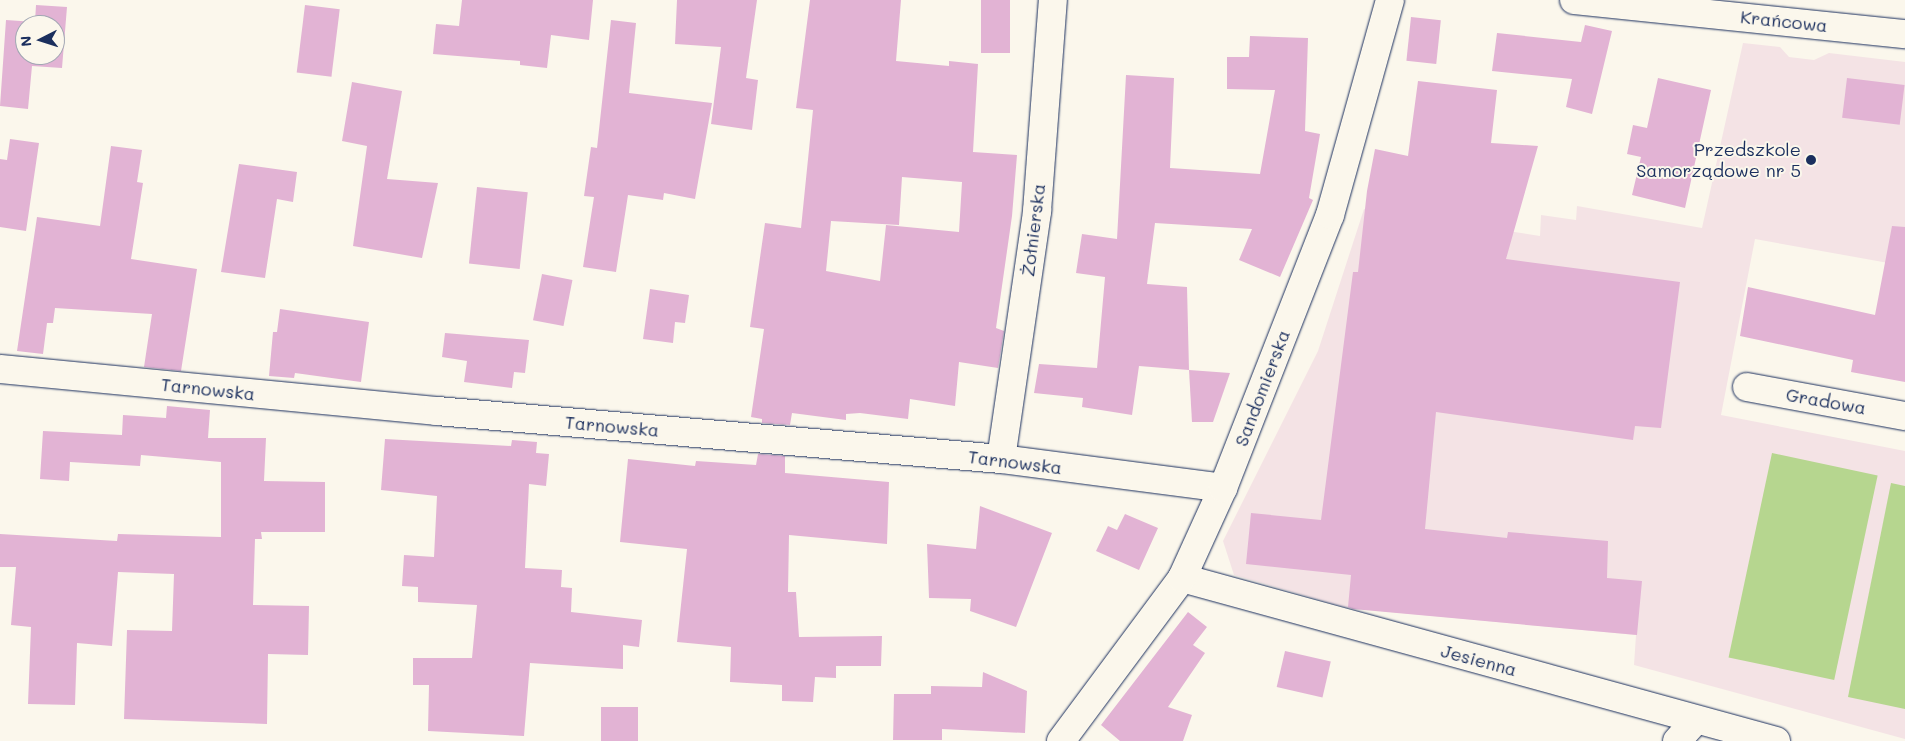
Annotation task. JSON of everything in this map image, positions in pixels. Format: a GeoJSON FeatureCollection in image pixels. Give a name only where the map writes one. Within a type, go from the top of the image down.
{"type":"FeatureCollection","features":[{"type":"Feature","properties":{"kind":"street","name":"Żołnierska"},"geometry":{"type":"LineString","coordinates":[[1002,459],[1036,211],[1052,0]]}},
{"type":"Feature","properties":{"kind":"street","name":"Sandomierska"},"geometry":{"type":"LineString","coordinates":[[1061,741],[1182,578],[1223,488],[1330,215],[1390,0]]}},
{"type":"Feature","properties":{"kind":"street","name":"Krańcowa"},"geometry":{"type":"LineString","coordinates":[[1574,0],[1905,34]]}},
{"type":"Feature","properties":{"kind":"street","name":"Tarnowska"},"geometry":{"type":"LineString","coordinates":[[0,369],[437,411],[1002,459],[1223,488]]}},
{"type":"Feature","properties":{"kind":"street","name":"Gradowa"},"geometry":{"type":"LineString","coordinates":[[1746,387],[1905,416]]}},
{"type":"Feature","properties":{"kind":"street","name":"Jesienna"},"geometry":{"type":"LineString","coordinates":[[1182,578],[1776,741]]}},
{"type":"Feature","properties":{"kind":"street"},"geometry":{"type":"LineString","coordinates":[[1677,741],[1696,720]]}},
{"type":"Feature","properties":{"kind":"shaded area"},"geometry":{"type":"Polygon","coordinates":[[[1743,43],[1780,47],[1789,57],[1814,60],[1829,53],[1905,62],[1905,266],[1755,239],[1721,415],[1905,451],[1905,739],[1634,665],[1636,635],[1348,608],[1234,575],[1223,541],[1318,351],[1364,209],[1540,236],[1541,215],[1576,220],[1577,206],[1702,228],[1743,43]]]}},
{"type":"Feature","properties":{"kind":"green space"},"geometry":{"type":"Polygon","coordinates":[[[1772,453],[1878,475],[1834,680],[1729,657],[1772,453]]]}},
{"type":"Feature","properties":{"kind":"green space"},"geometry":{"type":"Polygon","coordinates":[[[1891,483],[1905,486],[1905,709],[1848,697],[1891,483]]]}},
{"type":"Feature","properties":{"kind":"building"},"geometry":{"type":"Polygon","coordinates":[[[462,0],[593,0],[589,40],[551,35],[547,68],[520,65],[520,61],[433,54],[436,24],[459,26],[462,0]]]}},
{"type":"Feature","properties":{"kind":"building"},"geometry":{"type":"Polygon","coordinates":[[[677,0],[757,0],[746,78],[758,80],[752,130],[711,124],[721,47],[675,44],[677,0]]]}},
{"type":"Feature","properties":{"kind":"building"},"geometry":{"type":"Polygon","coordinates":[[[810,0],[901,0],[896,61],[949,66],[949,61],[978,64],[973,152],[1017,155],[1012,216],[996,328],[1004,331],[998,368],[959,362],[955,406],[910,399],[908,419],[860,413],[846,414],[846,420],[792,413],[790,425],[762,423],[762,419],[751,417],[764,329],[750,327],[765,223],[801,228],[813,110],[796,108],[810,0]],[[902,177],[899,225],[831,221],[826,271],[880,281],[886,225],[959,232],[962,182],[902,177]]]}},
{"type":"Feature","properties":{"kind":"building"},"geometry":{"type":"Polygon","coordinates":[[[981,0],[1010,0],[1010,53],[981,53],[981,0]]]}},
{"type":"Feature","properties":{"kind":"building"},"geometry":{"type":"Polygon","coordinates":[[[36,5],[67,7],[65,31],[65,15],[35,15],[36,5]]]}},
{"type":"Feature","properties":{"kind":"building"},"geometry":{"type":"Polygon","coordinates":[[[305,5],[340,9],[331,77],[297,72],[305,5]]]}},
{"type":"Feature","properties":{"kind":"building"},"geometry":{"type":"Polygon","coordinates":[[[1411,17],[1441,20],[1436,64],[1406,61],[1411,17]]]}},
{"type":"Feature","properties":{"kind":"building"},"geometry":{"type":"Polygon","coordinates":[[[6,20],[15,21],[15,65],[62,65],[62,68],[32,66],[28,109],[0,106],[6,20]]]}},
{"type":"Feature","properties":{"kind":"building"},"geometry":{"type":"Polygon","coordinates":[[[611,20],[636,23],[629,93],[712,103],[695,199],[664,193],[663,200],[628,195],[616,272],[583,267],[594,197],[584,196],[591,147],[597,148],[611,20]]]}},
{"type":"Feature","properties":{"kind":"building"},"geometry":{"type":"Polygon","coordinates":[[[1585,25],[1612,31],[1592,114],[1566,107],[1572,79],[1492,71],[1497,33],[1581,42],[1585,25]]]}},
{"type":"Feature","properties":{"kind":"building"},"geometry":{"type":"Polygon","coordinates":[[[1250,36],[1308,38],[1305,131],[1320,134],[1309,198],[1313,200],[1280,277],[1239,260],[1252,229],[1155,223],[1147,284],[1187,287],[1189,370],[1139,366],[1132,415],[1082,407],[1083,398],[1034,393],[1039,364],[1097,368],[1105,277],[1076,273],[1082,234],[1117,239],[1126,75],[1174,78],[1170,168],[1260,174],[1275,90],[1227,89],[1227,57],[1249,57],[1250,36]]]}},
{"type":"Feature","properties":{"kind":"building"},"geometry":{"type":"Polygon","coordinates":[[[1658,78],[1711,90],[1685,208],[1632,195],[1641,157],[1627,154],[1633,125],[1647,128],[1658,78]]]}},
{"type":"Feature","properties":{"kind":"building"},"geometry":{"type":"Polygon","coordinates":[[[1847,78],[1905,85],[1900,125],[1842,118],[1847,78]]]}},
{"type":"Feature","properties":{"kind":"building"},"geometry":{"type":"Polygon","coordinates":[[[1418,81],[1497,90],[1491,143],[1538,146],[1506,259],[1680,282],[1661,428],[1635,426],[1633,440],[1436,412],[1425,529],[1507,538],[1508,532],[1608,541],[1607,578],[1642,581],[1637,635],[1353,609],[1348,607],[1351,575],[1246,564],[1251,513],[1321,520],[1353,272],[1358,272],[1367,191],[1375,149],[1408,156],[1418,81]]]}},
{"type":"Feature","properties":{"kind":"building"},"geometry":{"type":"Polygon","coordinates":[[[352,82],[402,91],[387,179],[438,183],[422,258],[353,246],[367,146],[342,141],[352,82]]]}},
{"type":"Feature","properties":{"kind":"building"},"geometry":{"type":"Polygon","coordinates":[[[10,139],[39,143],[26,231],[0,227],[0,159],[7,160],[10,139]]]}},
{"type":"Feature","properties":{"kind":"building"},"geometry":{"type":"Polygon","coordinates":[[[111,146],[142,150],[137,182],[143,183],[131,259],[197,269],[181,371],[144,367],[152,314],[55,308],[53,323],[47,323],[43,354],[17,351],[37,217],[100,226],[111,146]]]}},
{"type":"Feature","properties":{"kind":"building"},"geometry":{"type":"Polygon","coordinates":[[[239,164],[297,172],[293,202],[277,199],[265,278],[221,272],[239,164]]]}},
{"type":"Feature","properties":{"kind":"building"},"geometry":{"type":"Polygon","coordinates":[[[477,187],[528,192],[520,269],[469,264],[477,187]]]}},
{"type":"Feature","properties":{"kind":"building"},"geometry":{"type":"Polygon","coordinates":[[[1892,226],[1905,227],[1905,382],[1851,372],[1853,360],[1740,336],[1748,287],[1875,315],[1892,226]]]}},
{"type":"Feature","properties":{"kind":"building"},"geometry":{"type":"Polygon","coordinates":[[[542,274],[572,280],[563,326],[533,320],[542,274]]]}},
{"type":"Feature","properties":{"kind":"building"},"geometry":{"type":"Polygon","coordinates":[[[650,289],[689,295],[685,323],[675,322],[673,343],[643,339],[650,289]]]}},
{"type":"Feature","properties":{"kind":"building"},"geometry":{"type":"Polygon","coordinates":[[[280,309],[369,322],[361,382],[295,373],[294,378],[269,376],[273,332],[277,332],[280,309]]]}},
{"type":"Feature","properties":{"kind":"building"},"geometry":{"type":"Polygon","coordinates":[[[445,333],[529,340],[525,373],[514,372],[512,388],[464,382],[467,361],[442,357],[445,333]]]}},
{"type":"Feature","properties":{"kind":"building"},"geometry":{"type":"Polygon","coordinates":[[[1189,370],[1230,373],[1213,422],[1192,422],[1189,370]]]}},
{"type":"Feature","properties":{"kind":"building"},"geometry":{"type":"Polygon","coordinates":[[[167,406],[210,410],[208,438],[266,438],[264,481],[325,482],[325,532],[261,532],[262,539],[255,539],[253,605],[309,606],[308,655],[268,654],[267,724],[124,719],[127,630],[172,631],[174,574],[118,572],[112,646],[77,643],[75,705],[28,704],[31,627],[11,625],[16,567],[0,567],[0,534],[117,541],[118,534],[221,537],[221,462],[141,455],[140,466],[70,462],[69,481],[40,479],[43,431],[122,435],[123,415],[166,418],[167,406]]]}},
{"type":"Feature","properties":{"kind":"building"},"geometry":{"type":"Polygon","coordinates":[[[385,439],[511,446],[512,440],[537,442],[536,453],[549,454],[546,486],[529,484],[525,568],[562,570],[561,587],[572,588],[571,612],[642,620],[639,647],[623,645],[623,669],[530,663],[524,736],[428,731],[429,685],[413,685],[413,658],[472,658],[477,605],[418,602],[418,587],[402,586],[404,555],[434,557],[437,496],[381,490],[385,439]]]}},
{"type":"Feature","properties":{"kind":"building"},"geometry":{"type":"Polygon","coordinates":[[[758,454],[785,456],[785,473],[889,482],[887,544],[789,535],[788,592],[796,592],[799,637],[882,636],[881,666],[836,666],[836,678],[815,677],[813,702],[782,701],[782,685],[730,682],[731,647],[677,642],[687,549],[620,542],[628,459],[695,466],[696,461],[756,465],[758,454]]]}},
{"type":"Feature","properties":{"kind":"building"},"geometry":{"type":"Polygon","coordinates":[[[980,506],[1052,533],[1016,627],[970,611],[971,599],[929,598],[927,544],[976,549],[980,506]]]}},
{"type":"Feature","properties":{"kind":"building"},"geometry":{"type":"Polygon","coordinates":[[[1125,514],[1158,528],[1139,570],[1096,551],[1108,526],[1117,530],[1125,514]]]}},
{"type":"Feature","properties":{"kind":"building"},"geometry":{"type":"Polygon","coordinates":[[[1188,612],[1207,627],[1193,645],[1205,653],[1168,707],[1192,715],[1183,741],[1120,741],[1101,725],[1188,612]]]}},
{"type":"Feature","properties":{"kind":"building"},"geometry":{"type":"Polygon","coordinates":[[[1285,651],[1331,662],[1322,698],[1277,687],[1285,651]]]}},
{"type":"Feature","properties":{"kind":"building"},"geometry":{"type":"Polygon","coordinates":[[[983,672],[1027,691],[1025,733],[942,729],[942,740],[893,740],[894,694],[931,694],[931,686],[982,687],[983,672]]]}},
{"type":"Feature","properties":{"kind":"building"},"geometry":{"type":"Polygon","coordinates":[[[601,707],[638,707],[638,741],[601,741],[601,707]]]}},
{"type":"Feature","properties":{"kind":"place","name":"Przedszkole Samorządowe nr 5"},"geometry":{"type":"Point","coordinates":[1811,160]}}]}
